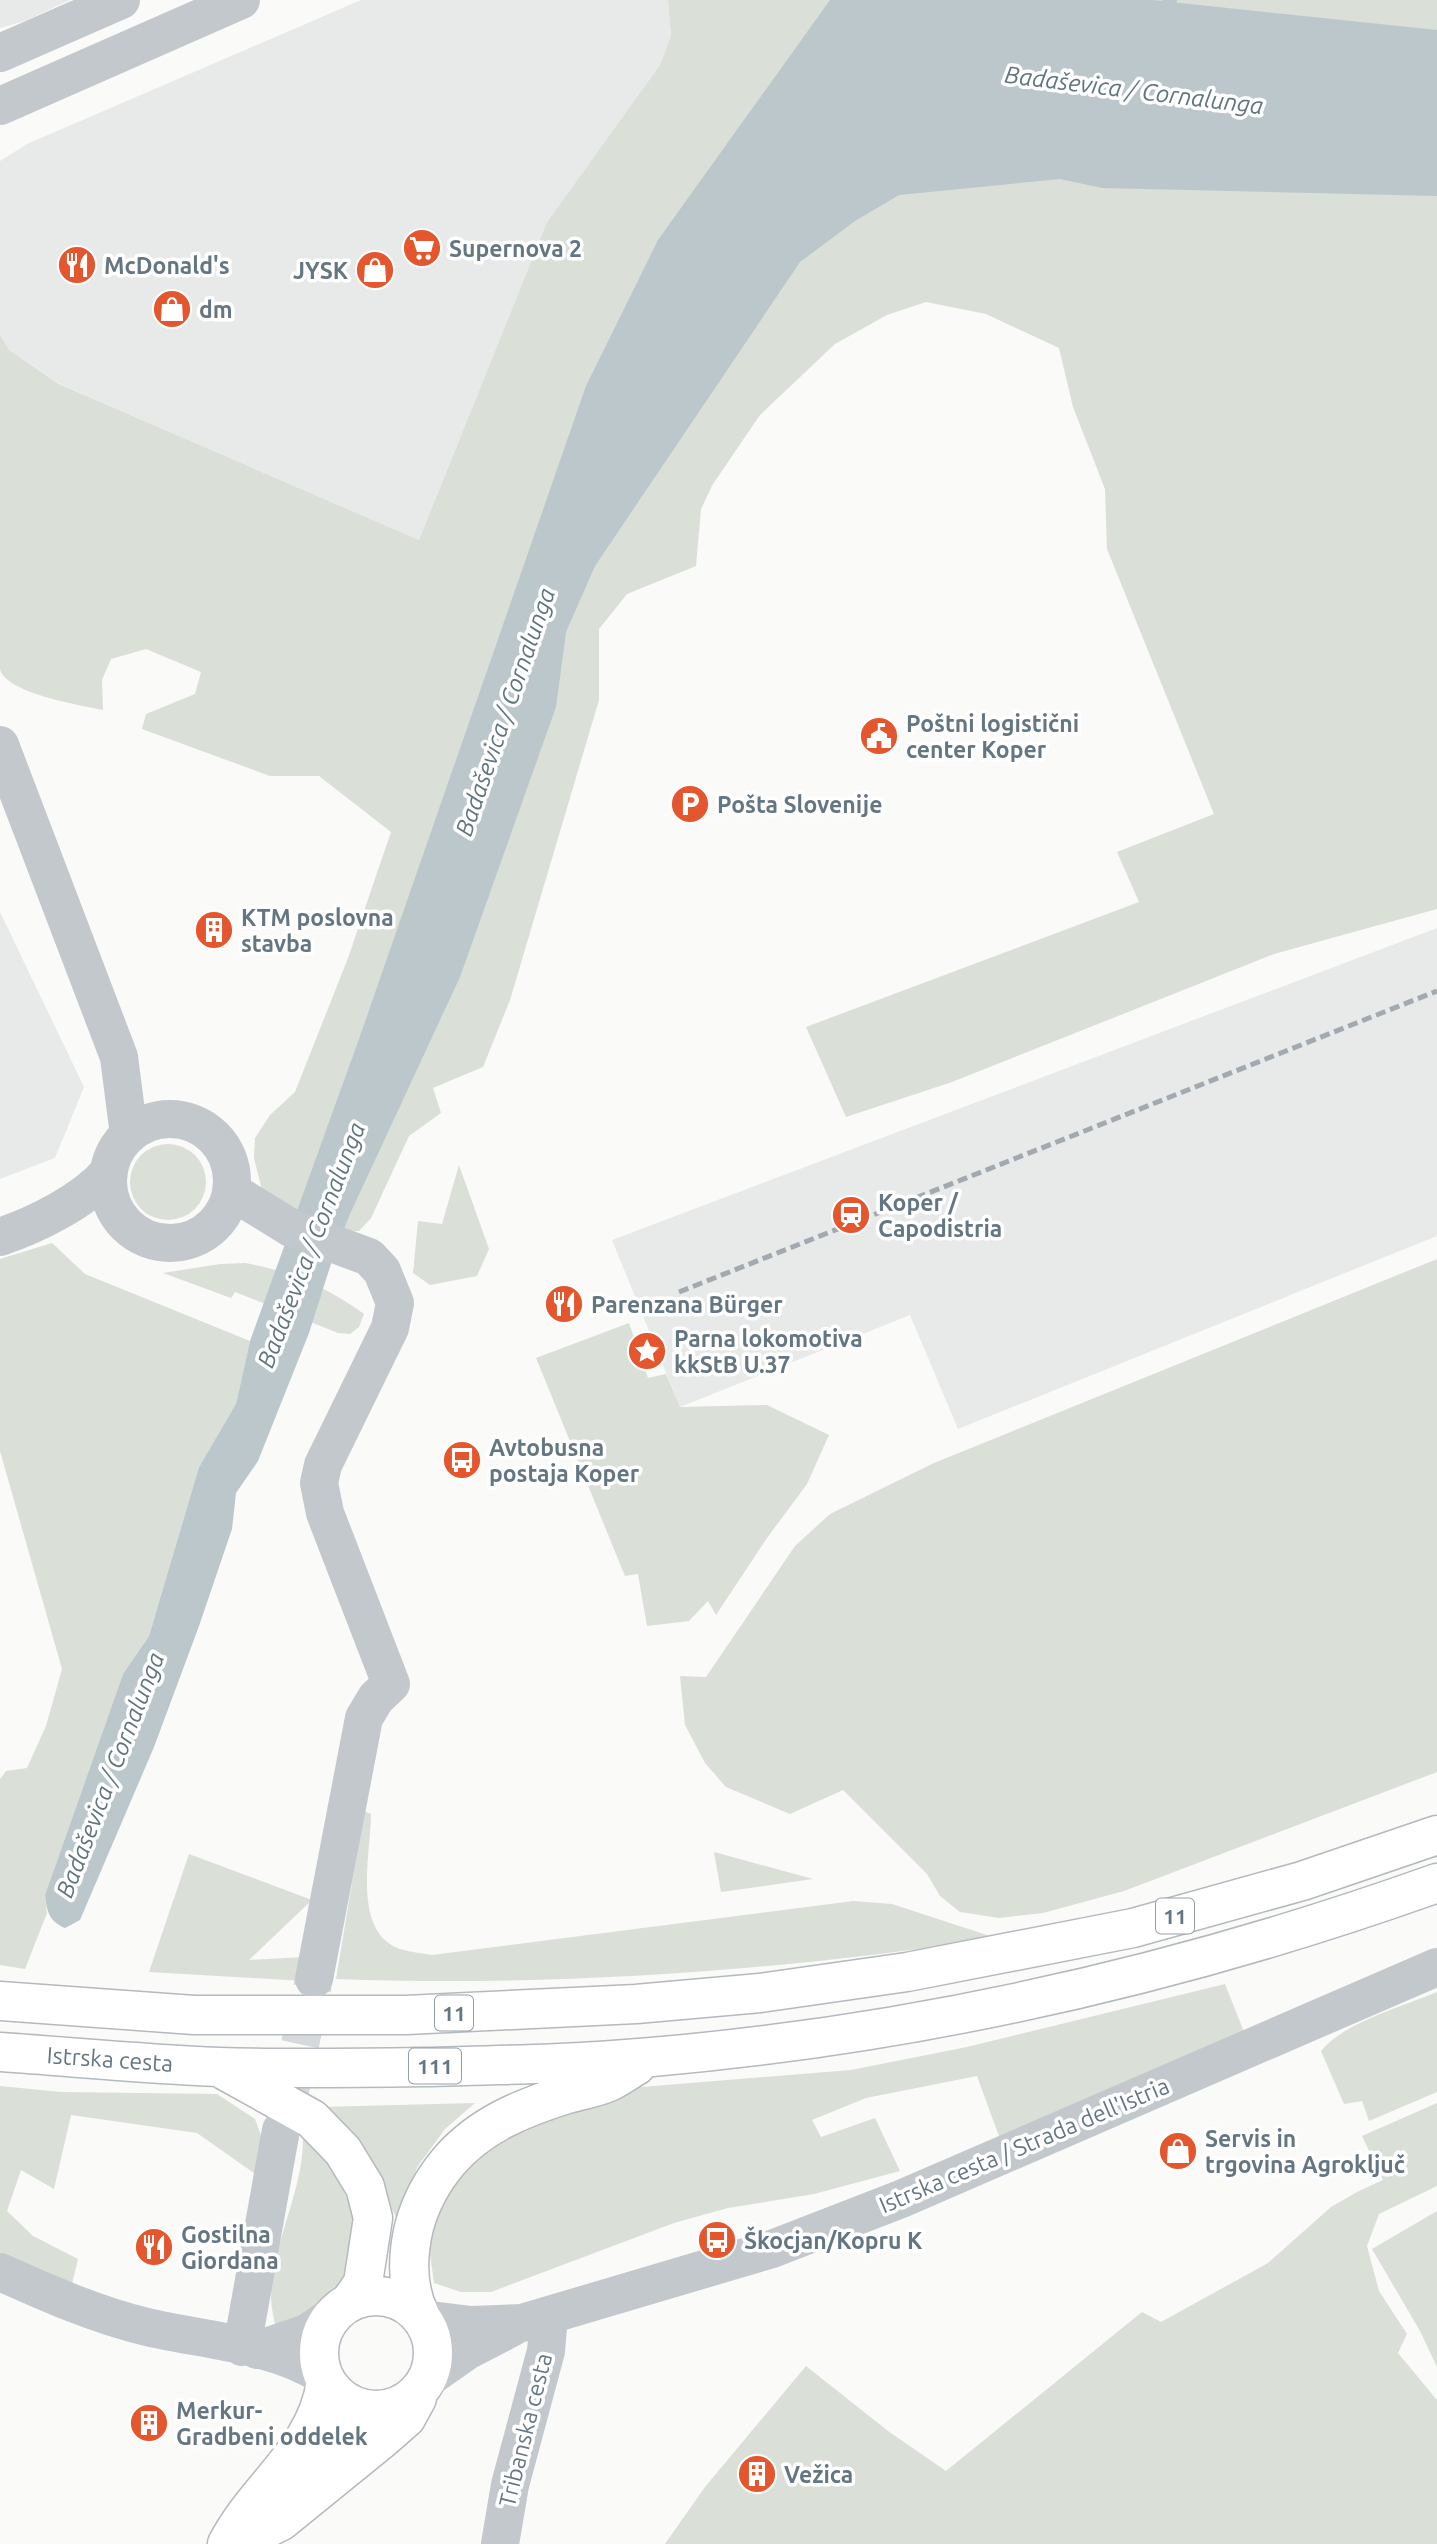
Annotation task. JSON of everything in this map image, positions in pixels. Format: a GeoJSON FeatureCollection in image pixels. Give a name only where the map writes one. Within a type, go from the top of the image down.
{"type":"FeatureCollection","features":[{"type":"Feature","properties":{"kind":"main road","name":"11"},"geometry":{"type":"LineString","coordinates":[[0,2001],[194,2015],[407,2015],[636,2004],[760,1993],[907,1972],[1133,1928],[1302,1881],[1437,1835]]}},
{"type":"Feature","properties":{"kind":"main road","name":"11"},"geometry":{"type":"LineString","coordinates":[[651,2057],[796,2041],[961,2014],[1132,1977],[1345,1916],[1437,1883]]}},
{"type":"Feature","properties":{"kind":"main road","name":"Istrska cesta"},"geometry":{"type":"LineString","coordinates":[[0,2052],[219,2067]]}},
{"type":"Feature","properties":{"kind":"main road","name":"111"},"geometry":{"type":"LineString","coordinates":[[219,2067],[492,2065],[651,2057]]}},
{"type":"Feature","properties":{"kind":"main road"},"geometry":{"type":"LineString","coordinates":[[239,2542],[281,2521],[382,2440],[414,2406],[432,2367],[433,2343],[412,2300],[409,2269],[415,2225],[422,2201],[438,2174],[461,2147],[483,2129],[514,2113],[608,2083],[651,2057]]}},
{"type":"Feature","properties":{"kind":"main road"},"geometry":{"type":"LineString","coordinates":[[219,2067],[312,2119],[343,2151],[365,2187],[373,2218],[363,2283],[323,2330],[318,2346],[324,2379],[318,2415],[304,2443],[236,2527],[239,2542]]}},
{"type":"Feature","properties":{"kind":"main road"},"geometry":{"type":"LineString","coordinates":[[341,2309],[363,2297],[388,2297],[409,2306],[421,2317]]}},
{"type":"Feature","properties":{"kind":"main road"},"geometry":{"type":"LineString","coordinates":[[324,2379],[340,2398],[353,2406],[370,2410],[393,2408],[413,2397],[424,2384]]}},
{"type":"Feature","properties":{"kind":"main road"},"geometry":{"type":"LineString","coordinates":[[239,2542],[349,2428],[370,2410]]}},
{"type":"Feature","properties":{"kind":"street"},"geometry":{"type":"LineString","coordinates":[[0,53],[121,0]]}},
{"type":"Feature","properties":{"kind":"street"},"geometry":{"type":"LineString","coordinates":[[4,106],[241,0]]}},
{"type":"Feature","properties":{"kind":"street"},"geometry":{"type":"LineString","coordinates":[[0,745],[119,1057],[129,1135]]}},
{"type":"Feature","properties":{"kind":"street"},"geometry":{"type":"LineString","coordinates":[[119,1057],[141,1081],[167,1119]]}},
{"type":"Feature","properties":{"kind":"street"},"geometry":{"type":"LineString","coordinates":[[13,1232],[97,1186],[108,1173],[117,1149],[129,1135],[146,1124],[167,1119],[178,1119],[199,1126],[220,1145],[231,1174],[231,1191],[224,1210],[212,1227],[190,1239],[166,1243],[142,1236],[122,1221],[110,1199],[108,1173]]}},
{"type":"Feature","properties":{"kind":"street"},"geometry":{"type":"LineString","coordinates":[[231,1191],[291,1228],[369,1256],[382,1271],[395,1303],[390,1328],[340,1427],[323,1465],[319,1483],[324,1513],[391,1684],[376,1698],[364,1718],[314,1979]]}},
{"type":"Feature","properties":{"kind":"street"},"geometry":{"type":"LineString","coordinates":[[13,1232],[122,1221]]}},
{"type":"Feature","properties":{"kind":"street"},"geometry":{"type":"LineString","coordinates":[[212,1227],[291,1228]]}},
{"type":"Feature","properties":{"kind":"street","name":"Istrska cesta / Strada dell'Istria"},"geometry":{"type":"LineString","coordinates":[[535,2319],[772,2249],[888,2204],[1437,1967]]}},
{"type":"Feature","properties":{"kind":"street"},"geometry":{"type":"LineString","coordinates":[[249,2348],[281,2130]]}},
{"type":"Feature","properties":{"kind":"street"},"geometry":{"type":"LineString","coordinates":[[0,2272],[60,2298],[143,2326],[249,2348],[303,2365],[324,2379]]}},
{"type":"Feature","properties":{"kind":"street"},"geometry":{"type":"LineString","coordinates":[[249,2348],[307,2333],[341,2309]]}},
{"type":"Feature","properties":{"kind":"street"},"geometry":{"type":"LineString","coordinates":[[421,2317],[471,2325],[535,2319]]}},
{"type":"Feature","properties":{"kind":"street"},"geometry":{"type":"LineString","coordinates":[[424,2384],[467,2351],[535,2319]]}},
{"type":"Feature","properties":{"kind":"street","name":"Tribanska cesta"},"geometry":{"type":"LineString","coordinates":[[500,2544],[510,2485],[543,2362],[535,2319]]}},
{"type":"Feature","properties":{"kind":"shaded area"},"geometry":{"type":"Polygon","coordinates":[[[0,0],[70,0],[25,21],[0,28],[0,0]]]}},
{"type":"Feature","properties":{"kind":"shaded area"},"geometry":{"type":"Polygon","coordinates":[[[361,0],[668,0],[671,36],[660,65],[547,222],[419,540],[60,384],[9,350],[0,335],[0,161],[27,144],[361,0]]]}},
{"type":"Feature","properties":{"kind":"shaded area"},"geometry":{"type":"Polygon","coordinates":[[[668,0],[1437,0],[1437,909],[1274,954],[952,1082],[846,1117],[806,1027],[1139,902],[1117,852],[1214,814],[1107,549],[1105,489],[1073,407],[1059,348],[986,314],[926,302],[887,315],[835,344],[760,415],[713,484],[701,509],[696,566],[627,594],[599,629],[599,700],[510,1000],[483,1067],[433,1088],[441,1113],[409,1136],[371,1218],[359,1231],[336,1227],[309,1216],[262,1190],[254,1158],[255,1138],[270,1115],[295,1092],[348,958],[391,832],[319,776],[270,776],[142,729],[146,714],[195,694],[201,672],[146,649],[111,659],[102,680],[103,710],[30,692],[6,678],[0,670],[0,335],[9,350],[59,384],[419,540],[547,222],[660,65],[671,36],[668,0]]]}},
{"type":"Feature","properties":{"kind":"shaded area"},"geometry":{"type":"Polygon","coordinates":[[[0,912],[84,1087],[55,1158],[0,1179],[0,912]]]}},
{"type":"Feature","properties":{"kind":"shaded area"},"geometry":{"type":"Polygon","coordinates":[[[1437,928],[1437,1236],[958,1429],[910,1315],[680,1407],[612,1240],[1437,928]]]}},
{"type":"Feature","properties":{"kind":"shaded area"},"geometry":{"type":"Polygon","coordinates":[[[168,1144],[183,1147],[195,1155],[203,1167],[206,1182],[203,1197],[195,1209],[183,1217],[168,1220],[153,1217],[141,1209],[133,1197],[130,1182],[133,1167],[141,1155],[153,1147],[168,1144]]]}},
{"type":"Feature","properties":{"kind":"shaded area"},"geometry":{"type":"Polygon","coordinates":[[[459,1165],[489,1249],[477,1276],[430,1285],[413,1273],[418,1221],[442,1224],[459,1165]]]}},
{"type":"Feature","properties":{"kind":"shaded area"},"geometry":{"type":"Polygon","coordinates":[[[52,1243],[85,1274],[250,1341],[236,1404],[199,1467],[149,1636],[123,1674],[45,1895],[47,1913],[25,1969],[0,1965],[0,1779],[6,1771],[27,1768],[46,1726],[62,1669],[0,1451],[0,1259],[52,1243]]]}},
{"type":"Feature","properties":{"kind":"shaded area"},"geometry":{"type":"Polygon","coordinates":[[[1437,1259],[1437,1772],[1124,1891],[1043,1913],[999,1918],[960,1912],[940,1896],[927,1874],[843,1790],[790,1814],[726,1787],[705,1763],[685,1725],[680,1676],[706,1677],[795,1546],[830,1514],[934,1463],[1437,1259]]]}},
{"type":"Feature","properties":{"kind":"shaded area"},"geometry":{"type":"Polygon","coordinates":[[[245,1263],[308,1281],[336,1296],[364,1314],[359,1327],[350,1334],[338,1333],[235,1292],[231,1298],[163,1273],[245,1263]]]}},
{"type":"Feature","properties":{"kind":"shaded area"},"geometry":{"type":"Polygon","coordinates":[[[629,1323],[648,1378],[666,1374],[680,1407],[767,1405],[829,1435],[807,1484],[716,1615],[708,1601],[689,1621],[647,1626],[638,1574],[625,1576],[536,1358],[629,1323]]]}},
{"type":"Feature","properties":{"kind":"shaded area"},"geometry":{"type":"Polygon","coordinates":[[[364,1811],[371,1814],[367,1869],[369,1909],[375,1926],[385,1940],[408,1951],[432,1955],[853,1901],[892,1904],[996,1938],[750,1968],[667,1974],[501,1981],[336,1979],[364,1811]]]}},
{"type":"Feature","properties":{"kind":"shaded area"},"geometry":{"type":"Polygon","coordinates":[[[714,1852],[813,1879],[721,1892],[714,1852]]]}},
{"type":"Feature","properties":{"kind":"shaded area"},"geometry":{"type":"Polygon","coordinates":[[[189,1854],[312,1900],[249,1960],[304,1957],[304,1981],[149,1972],[189,1854]]]}},
{"type":"Feature","properties":{"kind":"shaded area"},"geometry":{"type":"Polygon","coordinates":[[[1225,1984],[1244,2032],[1000,2139],[977,2076],[866,2098],[812,2120],[821,2137],[875,2118],[900,2171],[814,2194],[728,2208],[674,2223],[491,2292],[461,2292],[434,2283],[428,2240],[438,2206],[488,2141],[617,2089],[851,2070],[967,2047],[1225,1984]]]}},
{"type":"Feature","properties":{"kind":"shaded area"},"geometry":{"type":"Polygon","coordinates":[[[1437,1992],[1437,2092],[1369,2121],[1362,2101],[1344,2104],[1321,2051],[1331,2041],[1359,2024],[1437,1992]]]}},
{"type":"Feature","properties":{"kind":"shaded area"},"geometry":{"type":"Polygon","coordinates":[[[0,2086],[61,2092],[217,2094],[255,2119],[262,2138],[258,2176],[197,2133],[71,2115],[54,2189],[21,2170],[7,2211],[33,2236],[78,2259],[71,2288],[0,2255],[0,2086]]]}},
{"type":"Feature","properties":{"kind":"shaded area"},"geometry":{"type":"Polygon","coordinates":[[[475,2103],[445,2129],[418,2166],[396,2217],[376,2178],[320,2107],[475,2103]]]}},
{"type":"Feature","properties":{"kind":"shaded area"},"geometry":{"type":"Polygon","coordinates":[[[1437,2103],[1437,2186],[1379,2214],[1367,2246],[1379,2291],[1407,2334],[1398,2353],[1437,2400],[1437,2544],[665,2544],[705,2487],[806,2366],[888,2431],[946,2471],[1142,2312],[1161,2322],[1268,2263],[1331,2207],[1383,2180],[1362,2136],[1437,2103]]]}},
{"type":"Feature","properties":{"kind":"shaded area"},"geometry":{"type":"Polygon","coordinates":[[[303,2136],[335,2169],[355,2219],[352,2271],[331,2295],[299,2320],[276,2329],[271,2301],[273,2277],[299,2177],[303,2136]]]}},
{"type":"Feature","properties":{"kind":"shaded area"},"geometry":{"type":"Polygon","coordinates":[[[1437,2211],[1437,2367],[1420,2331],[1372,2249],[1437,2211]]]}},
{"type":"Feature","properties":{"kind":"water","name":"Badaševica / Cornalunga"},"geometry":{"type":"Polygon","coordinates":[[[830,0],[1152,0],[1437,30],[1437,196],[1102,188],[1060,179],[899,195],[855,221],[800,262],[595,566],[566,632],[556,707],[460,977],[337,1245],[309,1333],[258,1461],[236,1493],[232,1529],[154,1747],[80,1920],[65,1928],[50,1915],[45,1895],[123,1674],[149,1636],[199,1467],[236,1404],[250,1341],[359,1039],[586,386],[658,240],[830,0]]]}},
{"type":"Feature","properties":{"kind":"waterway"},"geometry":{"type":"LineString","coordinates":[[1159,6],[1173,0]]}},
{"type":"Feature","properties":{"kind":"tunnel"},"geometry":{"type":"LineString","coordinates":[[288,2100],[313,1984]]}},
{"type":"Feature","properties":{"kind":"railway"},"geometry":{"type":"LineString","coordinates":[[679,1292],[1437,991]]}},
{"type":"Feature","properties":{"kind":"place","name":"Supernova 2"},"geometry":{"type":"Point","coordinates":[422,248]}},
{"type":"Feature","properties":{"kind":"place","name":"McDonald's"},"geometry":{"type":"Point","coordinates":[77,265]}},
{"type":"Feature","properties":{"kind":"place","name":"JYSK"},"geometry":{"type":"Point","coordinates":[375,270]}},
{"type":"Feature","properties":{"kind":"place","name":"dm"},"geometry":{"type":"Point","coordinates":[172,309]}},
{"type":"Feature","properties":{"kind":"place","name":"Poštni logistični center Koper"},"geometry":{"type":"Point","coordinates":[879,736]}},
{"type":"Feature","properties":{"kind":"place","name":"Pošta Slovenije"},"geometry":{"type":"Point","coordinates":[690,804]}},
{"type":"Feature","properties":{"kind":"place","name":"KTM poslovna stavba"},"geometry":{"type":"Point","coordinates":[214,930]}},
{"type":"Feature","properties":{"kind":"place","name":"Koper / Capodistria"},"geometry":{"type":"Point","coordinates":[851,1215]}},
{"type":"Feature","properties":{"kind":"place","name":"Parenzana Bürger"},"geometry":{"type":"Point","coordinates":[564,1304]}},
{"type":"Feature","properties":{"kind":"place","name":"Parna lokomotiva kkStB U.37"},"geometry":{"type":"Point","coordinates":[647,1351]}},
{"type":"Feature","properties":{"kind":"place","name":"Avtobusna postaja Koper"},"geometry":{"type":"Point","coordinates":[462,1460]}},
{"type":"Feature","properties":{"kind":"place","name":"Servis in trgovina Agroključ"},"geometry":{"type":"Point","coordinates":[1178,2151]}},
{"type":"Feature","properties":{"kind":"place","name":"Škocjan/Kopru K"},"geometry":{"type":"Point","coordinates":[717,2240]}},
{"type":"Feature","properties":{"kind":"place","name":"Gostilna Giordana"},"geometry":{"type":"Point","coordinates":[154,2247]}},
{"type":"Feature","properties":{"kind":"place","name":"Merkur- Gradbeni oddelek"},"geometry":{"type":"Point","coordinates":[149,2423]}},
{"type":"Feature","properties":{"kind":"place","name":"Vežica"},"geometry":{"type":"Point","coordinates":[757,2474]}}]}
